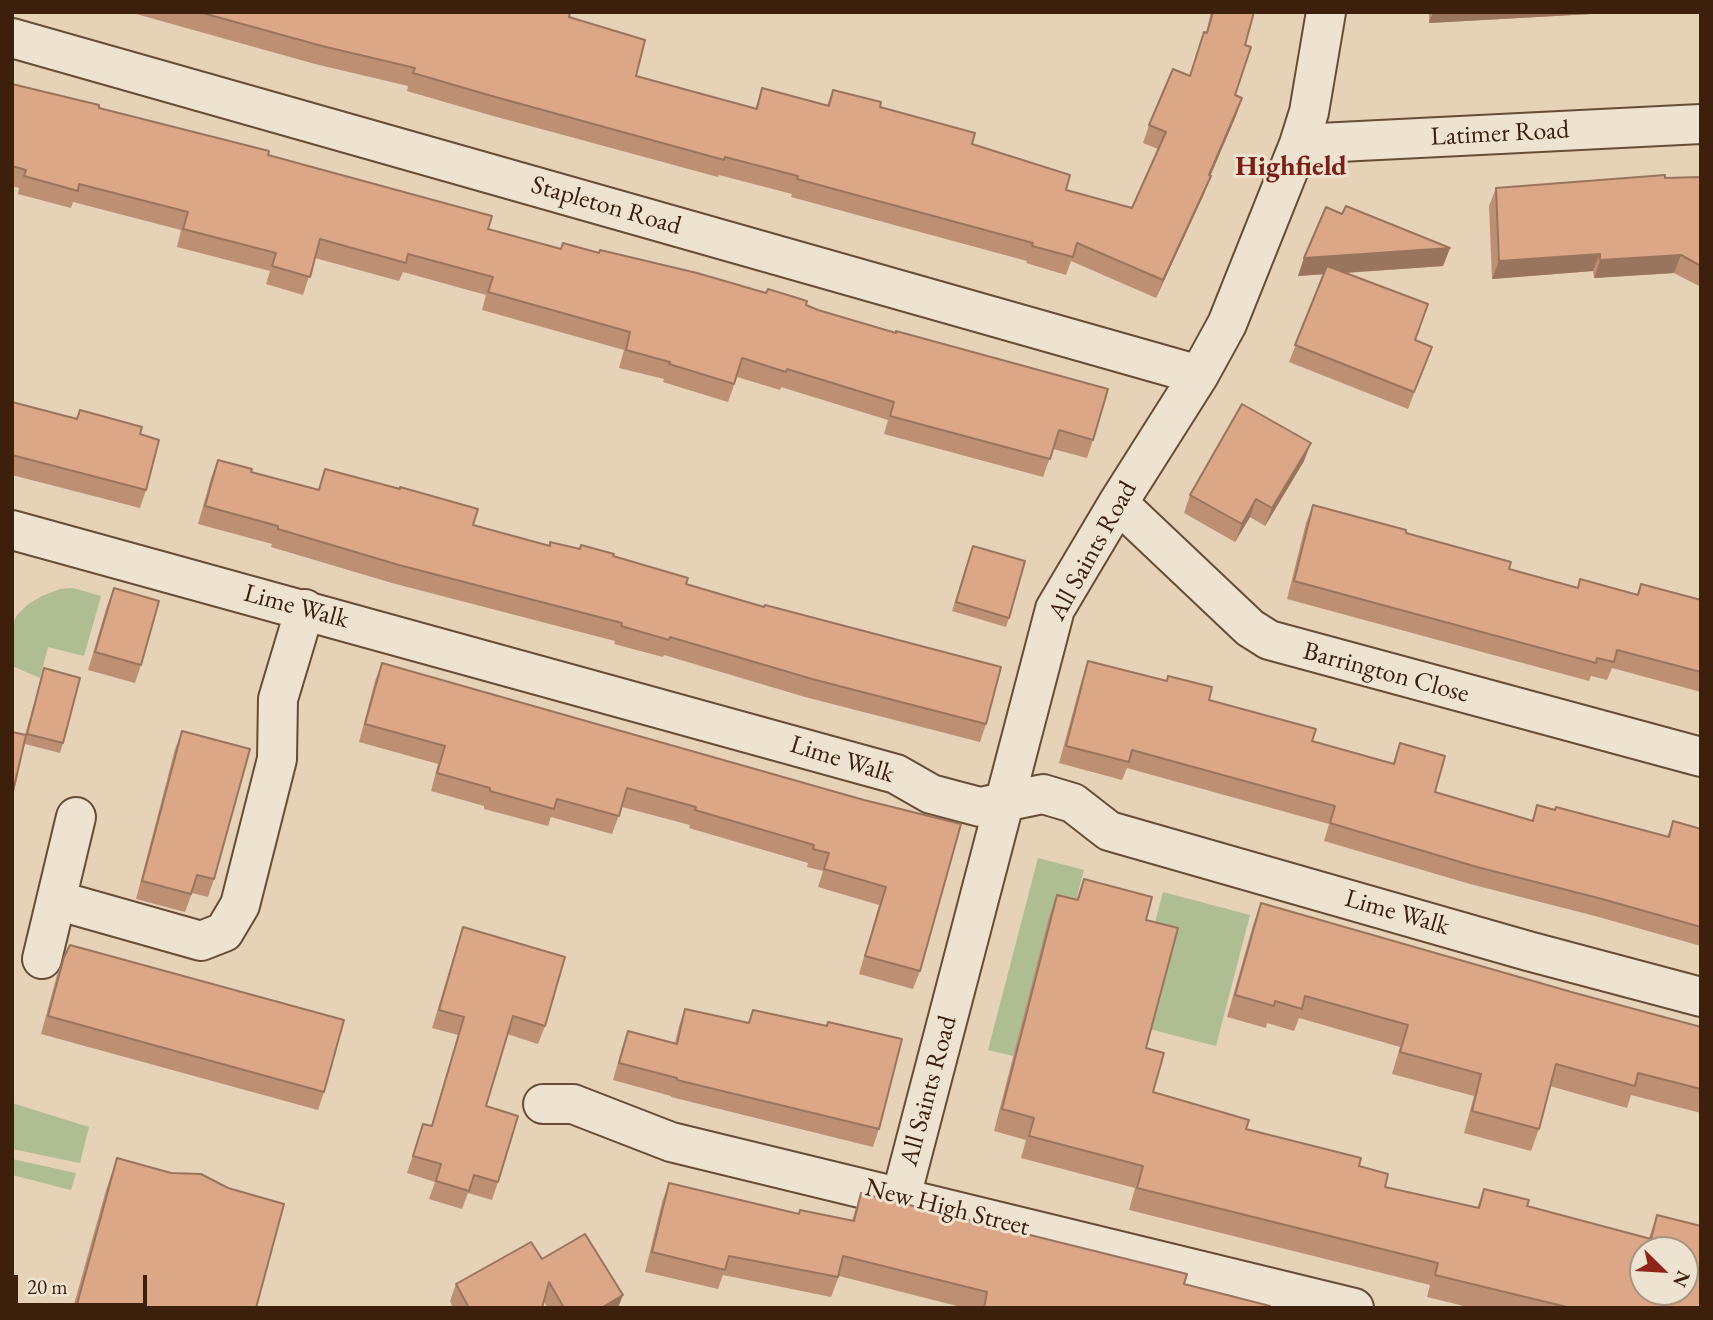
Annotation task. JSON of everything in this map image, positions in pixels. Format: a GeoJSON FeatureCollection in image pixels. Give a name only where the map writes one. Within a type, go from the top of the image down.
{"type":"FeatureCollection","features":[{"type":"Feature","properties":{"kind":"street","name":"All Saints Road"},"geometry":{"type":"LineString","coordinates":[[901,1197],[1055,609],[1199,375],[1227,324],[1299,144],[1309,112],[1326,12]]}},
{"type":"Feature","properties":{"kind":"street","name":"Stapleton Road"},"geometry":{"type":"LineString","coordinates":[[12,38],[1199,375]]}},
{"type":"Feature","properties":{"kind":"street","name":"Latimer Road"},"geometry":{"type":"LineString","coordinates":[[1299,144],[1701,124]]}},
{"type":"Feature","properties":{"kind":"street","name":"Barrington Close"},"geometry":{"type":"LineString","coordinates":[[1118,503],[1250,628],[1269,640],[1701,757]]}},
{"type":"Feature","properties":{"kind":"street","name":"Lime Walk"},"geometry":{"type":"LineString","coordinates":[[13,532],[305,609],[896,774],[931,794],[980,807],[1043,794],[1073,803],[1109,831],[1528,951],[1701,997]]}},
{"type":"Feature","properties":{"kind":"street"},"geometry":{"type":"LineString","coordinates":[[56,900],[201,941],[224,932],[240,905],[264,812],[277,759],[278,699],[305,609]]}},
{"type":"Feature","properties":{"kind":"street"},"geometry":{"type":"LineString","coordinates":[[42,959],[76,817]]}},
{"type":"Feature","properties":{"kind":"street","name":"New High Street"},"geometry":{"type":"LineString","coordinates":[[543,1104],[573,1104],[671,1142],[1354,1308]]}},
{"type":"Feature","properties":{"kind":"green space"},"geometry":{"type":"Polygon","coordinates":[[[73,588],[101,596],[84,656],[48,647],[40,678],[12,666],[12,625],[17,615],[42,596],[60,589],[73,588]]]}},
{"type":"Feature","properties":{"kind":"green space"},"geometry":{"type":"Polygon","coordinates":[[[1038,858],[1084,870],[1070,922],[1013,1056],[988,1050],[1038,858]]]}},
{"type":"Feature","properties":{"kind":"green space"},"geometry":{"type":"Polygon","coordinates":[[[1163,892],[1250,915],[1216,1046],[1149,1029],[1149,945],[1163,892]]]}},
{"type":"Feature","properties":{"kind":"green space"},"geometry":{"type":"Polygon","coordinates":[[[12,1103],[89,1127],[80,1163],[12,1149],[12,1103]]]}},
{"type":"Feature","properties":{"kind":"green space"},"geometry":{"type":"Polygon","coordinates":[[[12,1159],[76,1173],[71,1190],[12,1175],[12,1159]]]}},
{"type":"Feature","properties":{"kind":"building"},"geometry":{"type":"Polygon","coordinates":[[[199,12],[570,12],[569,17],[645,40],[636,76],[757,109],[762,88],[829,106],[833,90],[881,102],[880,107],[975,133],[972,144],[1070,175],[1066,190],[1132,208],[1166,132],[1149,125],[1173,69],[1190,76],[1213,12],[1254,12],[1245,45],[1251,47],[1235,95],[1242,98],[1209,175],[1211,176],[1163,280],[1077,243],[1073,257],[1032,246],[1033,243],[797,179],[798,176],[725,157],[724,160],[492,96],[413,73],[415,68],[199,12]]]}},
{"type":"Feature","properties":{"kind":"building"},"geometry":{"type":"Polygon","coordinates":[[[12,84],[269,151],[268,155],[492,216],[488,229],[561,249],[563,243],[599,253],[600,250],[766,293],[768,289],[807,301],[806,305],[818,310],[896,333],[1108,389],[1093,440],[1059,430],[1050,459],[890,416],[894,402],[742,358],[734,384],[626,350],[630,332],[488,292],[493,277],[408,254],[406,263],[320,239],[310,277],[272,266],[276,253],[183,229],[188,212],[79,184],[78,191],[24,176],[26,170],[12,166],[12,84]]]}},
{"type":"Feature","properties":{"kind":"building"},"geometry":{"type":"Polygon","coordinates":[[[1665,175],[1665,178],[1701,177],[1701,266],[1681,255],[1600,260],[1600,254],[1499,261],[1496,188],[1665,175]]]}},
{"type":"Feature","properties":{"kind":"building"},"geometry":{"type":"Polygon","coordinates":[[[1346,206],[1450,248],[1304,258],[1326,207],[1342,214],[1346,206]]]}},
{"type":"Feature","properties":{"kind":"building"},"geometry":{"type":"Polygon","coordinates":[[[1327,266],[1428,304],[1415,340],[1432,347],[1414,392],[1295,345],[1327,266]]]}},
{"type":"Feature","properties":{"kind":"building"},"geometry":{"type":"Polygon","coordinates":[[[12,402],[77,419],[80,410],[142,427],[140,434],[159,440],[146,490],[12,455],[12,402]]]}},
{"type":"Feature","properties":{"kind":"building"},"geometry":{"type":"Polygon","coordinates":[[[1242,404],[1311,443],[1272,508],[1256,499],[1242,524],[1190,495],[1242,404]]]}},
{"type":"Feature","properties":{"kind":"building"},"geometry":{"type":"Polygon","coordinates":[[[218,460],[252,469],[251,472],[319,490],[325,469],[400,487],[478,509],[473,525],[550,546],[550,542],[580,549],[581,545],[688,578],[686,584],[764,607],[765,605],[1001,667],[986,724],[812,679],[670,637],[669,640],[621,626],[622,623],[399,565],[278,529],[278,526],[205,506],[218,460]]]}},
{"type":"Feature","properties":{"kind":"building"},"geometry":{"type":"Polygon","coordinates":[[[1313,505],[1511,562],[1509,569],[1578,588],[1580,579],[1638,595],[1641,584],[1701,600],[1701,672],[1617,650],[1614,662],[1597,658],[1596,663],[1294,581],[1313,505]]]}},
{"type":"Feature","properties":{"kind":"building"},"geometry":{"type":"Polygon","coordinates":[[[973,546],[1025,561],[1009,618],[956,602],[973,546]]]}},
{"type":"Feature","properties":{"kind":"building"},"geometry":{"type":"Polygon","coordinates":[[[114,588],[159,601],[141,665],[95,652],[114,588]]]}},
{"type":"Feature","properties":{"kind":"building"},"geometry":{"type":"Polygon","coordinates":[[[1088,661],[1167,681],[1168,676],[1212,687],[1209,700],[1316,729],[1312,741],[1394,764],[1400,743],[1445,756],[1435,792],[1533,821],[1537,805],[1555,810],[1556,807],[1669,837],[1673,821],[1701,829],[1701,927],[1477,867],[1330,823],[1335,806],[1132,750],[1129,762],[1066,746],[1088,661]]]}},
{"type":"Feature","properties":{"kind":"building"},"geometry":{"type":"Polygon","coordinates":[[[382,663],[864,800],[961,824],[920,971],[865,956],[886,887],[824,869],[829,853],[813,849],[814,845],[627,788],[619,816],[557,799],[554,809],[437,773],[445,746],[365,724],[382,663]]]}},
{"type":"Feature","properties":{"kind":"building"},"geometry":{"type":"Polygon","coordinates":[[[44,668],[80,678],[63,743],[27,734],[44,668]]]}},
{"type":"Feature","properties":{"kind":"building"},"geometry":{"type":"Polygon","coordinates":[[[182,731],[250,749],[214,879],[197,875],[191,894],[142,881],[182,731]]]}},
{"type":"Feature","properties":{"kind":"building"},"geometry":{"type":"Polygon","coordinates":[[[12,732],[26,735],[12,796],[12,732]]]}},
{"type":"Feature","properties":{"kind":"building"},"geometry":{"type":"Polygon","coordinates":[[[1084,879],[1152,897],[1146,920],[1178,928],[1146,1048],[1164,1053],[1153,1092],[1249,1120],[1246,1129],[1361,1158],[1359,1166],[1388,1174],[1385,1187],[1479,1208],[1484,1189],[1529,1200],[1527,1206],[1640,1236],[1629,1236],[1629,1306],[1699,1306],[1699,1236],[1652,1236],[1657,1215],[1701,1226],[1701,1308],[1571,1308],[1435,1275],[1438,1263],[1137,1188],[1143,1166],[1029,1136],[1034,1118],[1002,1109],[1057,895],[1078,900],[1084,879]]]}},
{"type":"Feature","properties":{"kind":"building"},"geometry":{"type":"Polygon","coordinates":[[[1261,903],[1701,1027],[1701,1089],[1638,1073],[1635,1086],[1556,1064],[1539,1129],[1472,1111],[1481,1074],[1400,1052],[1408,1025],[1305,996],[1302,1009],[1275,1001],[1274,1006],[1235,995],[1261,903]]]}},
{"type":"Feature","properties":{"kind":"building"},"geometry":{"type":"Polygon","coordinates":[[[463,927],[565,957],[545,1026],[513,1016],[486,1106],[518,1116],[498,1182],[474,1175],[469,1191],[436,1181],[441,1164],[413,1156],[423,1124],[432,1126],[464,1017],[439,1010],[463,927]]]}},
{"type":"Feature","properties":{"kind":"building"},"geometry":{"type":"Polygon","coordinates":[[[70,945],[344,1020],[324,1092],[48,1016],[64,957],[70,945]]]}},
{"type":"Feature","properties":{"kind":"building"},"geometry":{"type":"Polygon","coordinates":[[[685,1009],[749,1023],[753,1010],[827,1026],[828,1022],[902,1039],[879,1129],[677,1080],[619,1063],[628,1031],[677,1044],[685,1009]]]}},
{"type":"Feature","properties":{"kind":"building"},"geometry":{"type":"Polygon","coordinates":[[[117,1158],[171,1173],[201,1174],[228,1188],[284,1204],[256,1308],[76,1308],[117,1158]]]}},
{"type":"Feature","properties":{"kind":"building"},"geometry":{"type":"Polygon","coordinates":[[[669,1183],[799,1214],[800,1210],[854,1221],[861,1193],[1187,1274],[1184,1284],[1270,1306],[984,1308],[987,1292],[843,1256],[838,1277],[729,1256],[725,1270],[652,1252],[669,1183]]]}},
{"type":"Feature","properties":{"kind":"building"},"geometry":{"type":"Polygon","coordinates":[[[585,1234],[623,1295],[601,1308],[564,1308],[549,1282],[542,1308],[469,1308],[456,1284],[531,1242],[542,1259],[585,1234]]]}},
{"type":"Feature","properties":{"kind":"district","name":"Highfield"},"geometry":{"type":"Point","coordinates":[1291,167]}}]}
